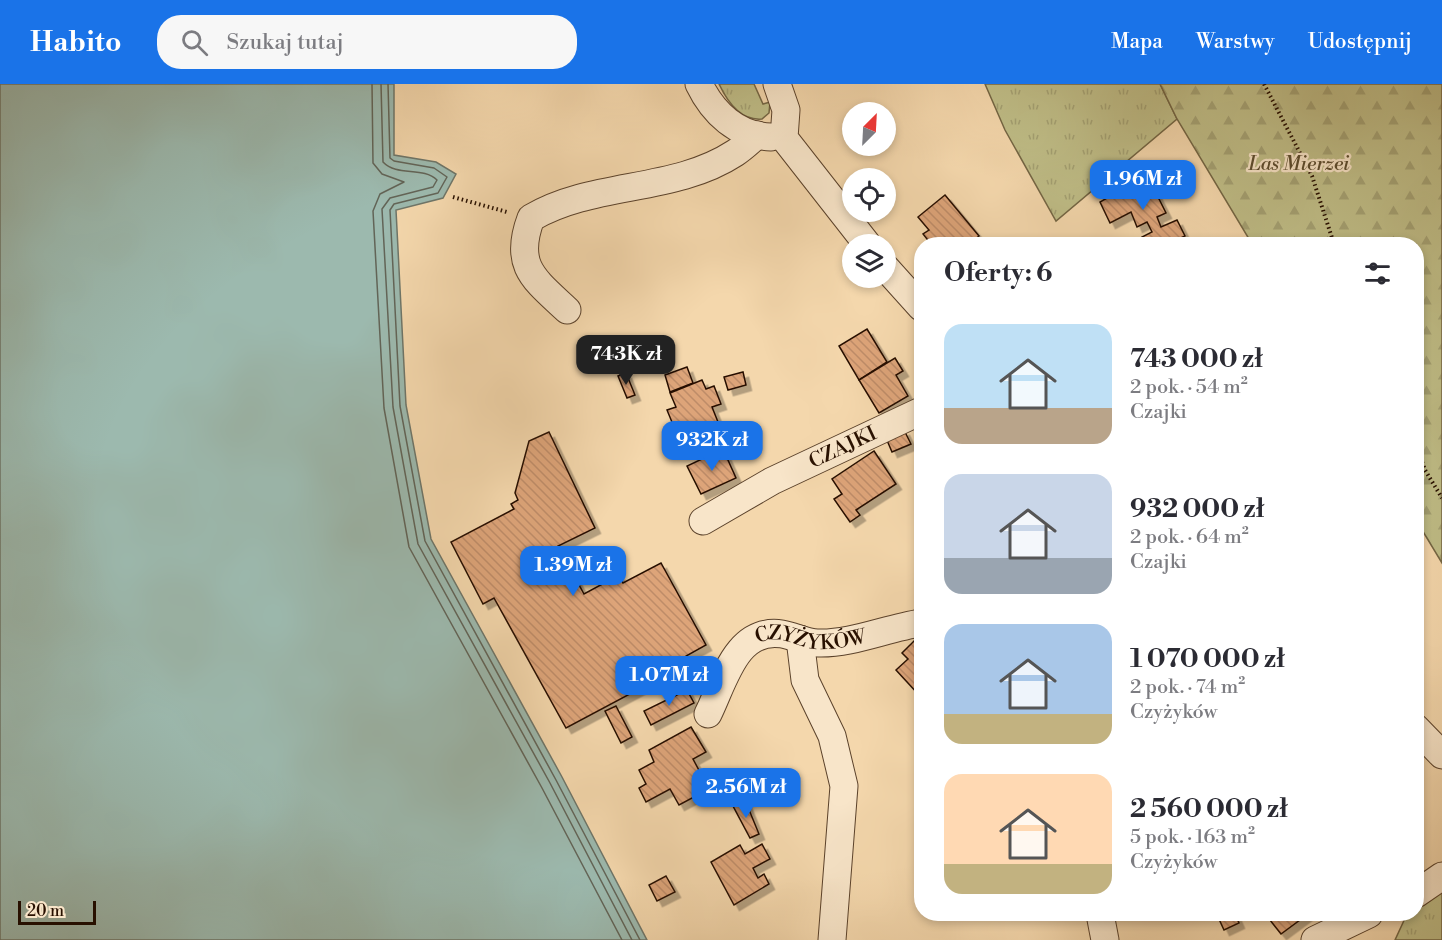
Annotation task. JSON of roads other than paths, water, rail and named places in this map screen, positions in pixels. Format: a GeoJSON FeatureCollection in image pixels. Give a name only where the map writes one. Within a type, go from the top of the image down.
{"type":"FeatureCollection","features":[{"type":"Feature","properties":{"kind":"street"},"geometry":{"type":"LineString","coordinates":[[699,84],[709,105],[736,128],[757,135],[784,138]]}},
{"type":"Feature","properties":{"kind":"street"},"geometry":{"type":"LineString","coordinates":[[777,84],[786,110],[784,138],[859,234]]}},
{"type":"Feature","properties":{"kind":"street"},"geometry":{"type":"LineString","coordinates":[[567,310],[530,274],[523,240],[531,218],[578,196],[666,180],[702,168],[735,153],[757,135]]}},
{"type":"Feature","properties":{"kind":"street"},"geometry":{"type":"LineString","coordinates":[[896,279],[914,299]]}},
{"type":"Feature","properties":{"kind":"street","name":"CZAJKI"},"geometry":{"type":"LineString","coordinates":[[703,521],[772,480],[845,444],[914,414]]}},
{"type":"Feature","properties":{"kind":"street","name":"CZYŻYKÓW"},"geometry":{"type":"LineString","coordinates":[[708,714],[745,643],[756,636],[769,634],[816,643],[843,641],[914,625]]}},
{"type":"Feature","properties":{"kind":"street"},"geometry":{"type":"LineString","coordinates":[[800,639],[805,680],[832,736],[844,786],[832,940]]}},
{"type":"Feature","properties":{"kind":"street"},"geometry":{"type":"LineString","coordinates":[[1424,736],[1442,755]]}},
{"type":"Feature","properties":{"kind":"street"},"geometry":{"type":"LineString","coordinates":[[1424,888],[1442,876]]}},
{"type":"Feature","properties":{"kind":"street"},"geometry":{"type":"LineString","coordinates":[[1101,921],[1105,940]]}},
{"type":"Feature","properties":{"kind":"street"},"geometry":{"type":"LineString","coordinates":[[1315,940],[1354,921]]}},
{"type":"Feature","properties":{"kind":"water"},"geometry":{"type":"Polygon","coordinates":[[[0,84],[394,84],[394,155],[436,162],[456,174],[443,198],[396,210],[406,405],[431,539],[562,777],[647,940],[0,940],[0,84]]]}},
{"type":"Feature","properties":{"kind":"park label","name":"Las Mierzei"},"geometry":{"type":"Point","coordinates":[1299,164]}}]}
